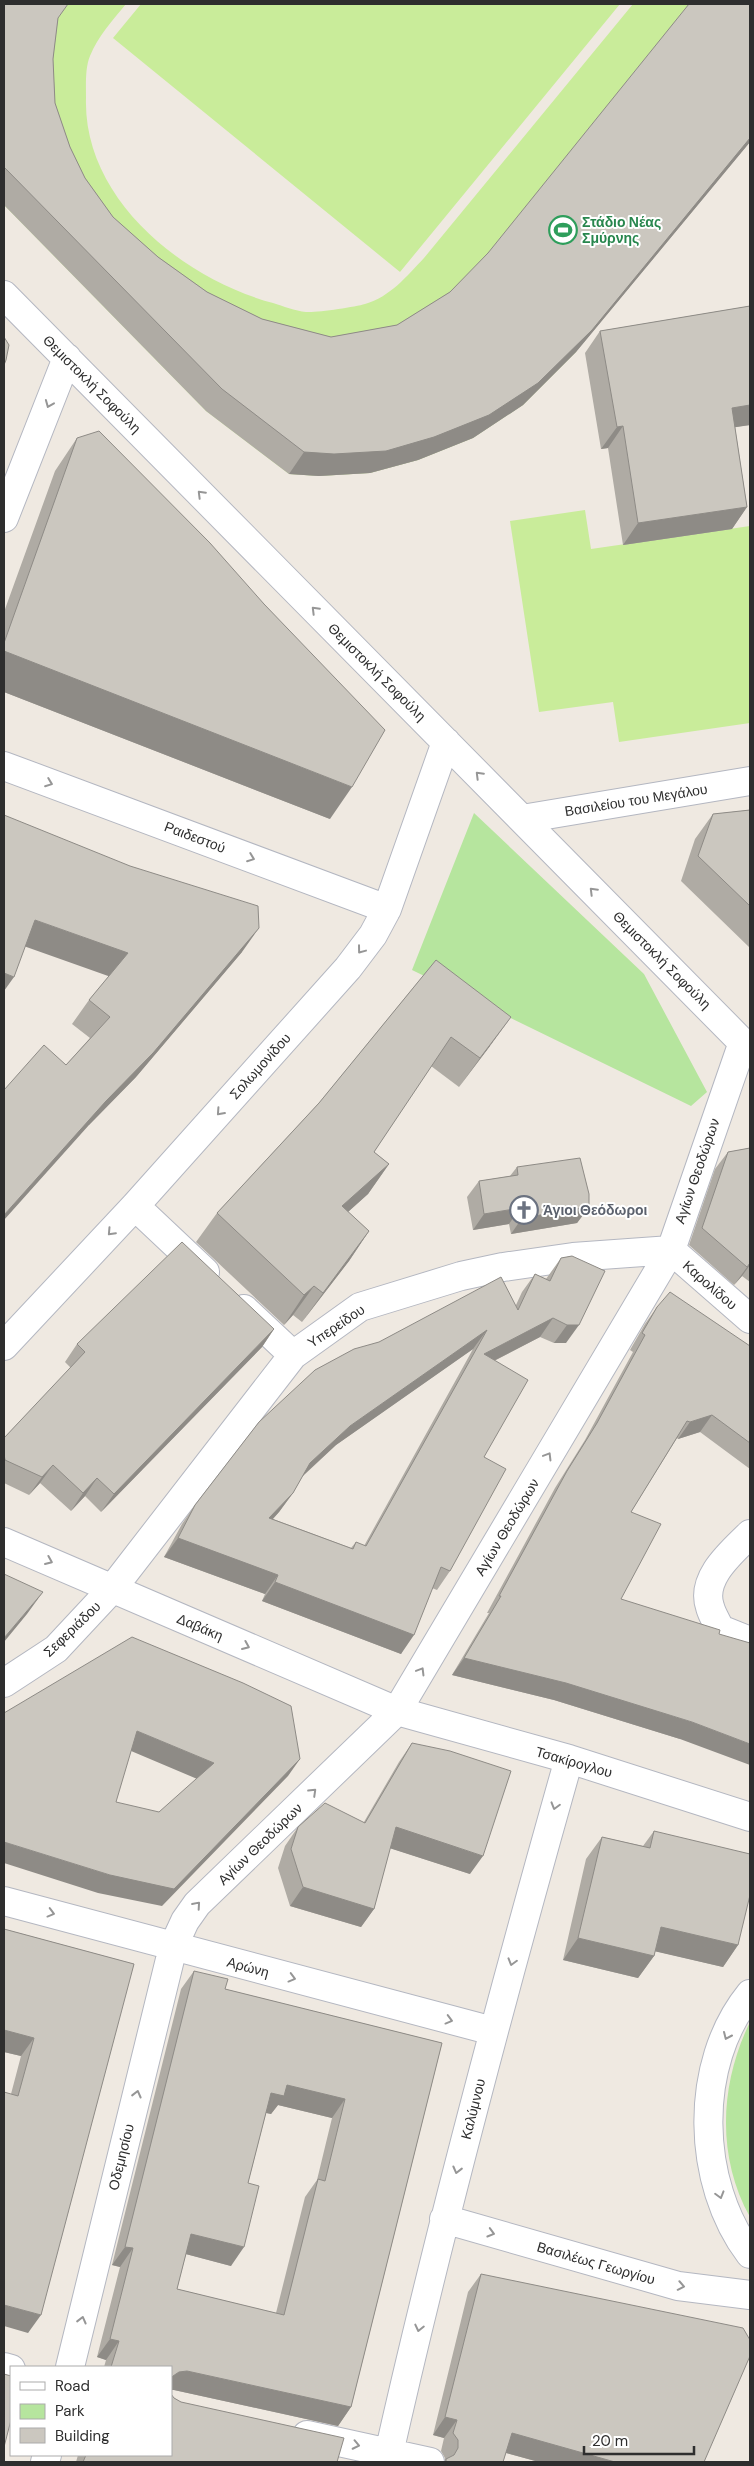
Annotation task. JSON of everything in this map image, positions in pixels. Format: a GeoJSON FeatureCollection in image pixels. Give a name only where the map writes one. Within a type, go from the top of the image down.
{"type":"FeatureCollection","features":[{"type":"Feature","properties":{"kind":"street","name":"Θεμιστοκλή Σοφούλη"},"geometry":{"type":"LineString","coordinates":[[4,295],[746,1046]]}},
{"type":"Feature","properties":{"kind":"street"},"geometry":{"type":"LineString","coordinates":[[4,518],[67,358]]}},
{"type":"Feature","properties":{"kind":"street","name":"Σολωμονίδου"},"geometry":{"type":"LineString","coordinates":[[4,1346],[135,1206],[348,968],[373,935],[387,909],[446,742]]}},
{"type":"Feature","properties":{"kind":"street","name":"Ραιδεστού"},"geometry":{"type":"LineString","coordinates":[[4,766],[387,909]]}},
{"type":"Feature","properties":{"kind":"street","name":"Βασιλείου του Μεγάλου"},"geometry":{"type":"LineString","coordinates":[[522,819],[750,781]]}},
{"type":"Feature","properties":{"kind":"street","name":"Αγίων Θεοδώρων"},"geometry":{"type":"LineString","coordinates":[[172,1947],[185,1921],[197,1904],[397,1711],[670,1250],[746,1046]]}},
{"type":"Feature","properties":{"kind":"street"},"geometry":{"type":"LineString","coordinates":[[135,1206],[293,1355]]}},
{"type":"Feature","properties":{"kind":"street","name":"Καρολίδου"},"geometry":{"type":"LineString","coordinates":[[670,1250],[750,1320]]}},
{"type":"Feature","properties":{"kind":"street","name":"Υπερείδου"},"geometry":{"type":"LineString","coordinates":[[112,1589],[293,1355],[360,1306],[461,1276],[573,1257],[670,1250]]}},
{"type":"Feature","properties":{"kind":"street"},"geometry":{"type":"LineString","coordinates":[[750,1534],[729,1555],[709,1583],[709,1606],[720,1629],[750,1641]]}},
{"type":"Feature","properties":{"kind":"street","name":"Δαβάκη"},"geometry":{"type":"LineString","coordinates":[[4,1542],[397,1711]]}},
{"type":"Feature","properties":{"kind":"street","name":"Σεφεριάδου"},"geometry":{"type":"LineString","coordinates":[[4,1683],[56,1649],[112,1589]]}},
{"type":"Feature","properties":{"kind":"street","name":"Τσακίρογλου"},"geometry":{"type":"LineString","coordinates":[[397,1711],[568,1759],[750,1817]]}},
{"type":"Feature","properties":{"kind":"street","name":"Καλύμνου"},"geometry":{"type":"LineString","coordinates":[[388,2457],[444,2219],[493,2031],[568,1759]]}},
{"type":"Feature","properties":{"kind":"street","name":"Αρώνη"},"geometry":{"type":"LineString","coordinates":[[4,1900],[172,1947],[493,2031]]}},
{"type":"Feature","properties":{"kind":"street","name":"Οδεμησίου"},"geometry":{"type":"LineString","coordinates":[[70,2366],[172,1947]]}},
{"type":"Feature","properties":{"kind":"street"},"geometry":{"type":"LineString","coordinates":[[750,1994],[725,2039],[712,2080],[708,2123],[712,2167],[724,2208],[750,2254]]}},
{"type":"Feature","properties":{"kind":"street","name":"Βασιλέως Γεωργίου"},"geometry":{"type":"LineString","coordinates":[[444,2219],[678,2286],[750,2295]]}},
{"type":"Feature","properties":{"kind":"street"},"geometry":{"type":"LineString","coordinates":[[285,2430],[388,2457],[430,2462]]}},
{"type":"Feature","properties":{"kind":"green space","name":"Στάδιο Νέας Σμύρνης"},"geometry":{"type":"Polygon","coordinates":[[[4,4],[126,4],[93,49],[87,66],[86,82],[89,135],[101,169],[120,201],[145,229],[173,254],[205,275],[239,291],[293,310],[311,312],[336,310],[374,301],[404,279],[424,258],[633,4],[750,4],[576,352],[523,405],[473,438],[418,460],[370,473],[319,476],[289,474],[206,411],[4,205],[4,4]]]}},
{"type":"Feature","properties":{"kind":"green space"},"geometry":{"type":"Polygon","coordinates":[[[141,4],[620,4],[400,272],[113,38],[141,4]]]}},
{"type":"Feature","properties":{"kind":"green space"},"geometry":{"type":"Polygon","coordinates":[[[585,510],[591,549],[750,526],[750,723],[619,742],[613,702],[539,712],[510,521],[585,510]]]}},
{"type":"Feature","properties":{"kind":"green space"},"geometry":{"type":"Polygon","coordinates":[[[474,813],[644,974],[707,1092],[691,1106],[412,970],[474,813]]]}},
{"type":"Feature","properties":{"kind":"green space"},"geometry":{"type":"Polygon","coordinates":[[[750,2022],[750,2217],[739,2194],[731,2169],[727,2145],[726,2120],[728,2094],[733,2070],[740,2045],[750,2022]]]}},
{"type":"Feature","properties":{"kind":"building","name":"Στάδιο Νέας Σμύρνης"},"geometry":{"type":"Polygon","coordinates":[[[4,4],[68,4],[58,18],[53,59],[55,103],[70,147],[85,178],[113,217],[158,257],[207,292],[262,319],[331,337],[397,325],[450,292],[488,253],[689,4],[750,4],[750,138],[592,330],[538,383],[489,415],[434,437],[386,451],[334,454],[304,452],[222,389],[4,167],[4,4]]]}},
{"type":"Feature","properties":{"kind":"building"},"geometry":{"type":"Polygon","coordinates":[[[750,306],[750,405],[732,408],[747,507],[638,523],[623,426],[617,427],[600,331],[750,306]]]}},
{"type":"Feature","properties":{"kind":"building"},"geometry":{"type":"Polygon","coordinates":[[[4,337],[9,345],[4,365],[4,337]]]}},
{"type":"Feature","properties":{"kind":"building"},"geometry":{"type":"Polygon","coordinates":[[[99,431],[210,543],[264,604],[385,730],[352,787],[4,651],[4,643],[77,438],[99,431]]]}},
{"type":"Feature","properties":{"kind":"building"},"geometry":{"type":"Polygon","coordinates":[[[750,810],[750,906],[698,856],[713,814],[750,810]]]}},
{"type":"Feature","properties":{"kind":"building"},"geometry":{"type":"Polygon","coordinates":[[[4,815],[130,866],[258,906],[259,928],[153,1053],[106,1101],[4,1215],[4,1090],[44,1045],[66,1065],[110,1017],[89,1000],[128,953],[35,920],[14,977],[4,973],[4,815]]]}},
{"type":"Feature","properties":{"kind":"building"},"geometry":{"type":"Polygon","coordinates":[[[436,960],[511,1017],[480,1058],[451,1037],[374,1152],[389,1164],[342,1206],[369,1231],[323,1293],[314,1286],[304,1295],[217,1213],[319,1103],[436,960]]]}},
{"type":"Feature","properties":{"kind":"building"},"geometry":{"type":"Polygon","coordinates":[[[750,1148],[750,1263],[747,1267],[702,1228],[728,1152],[750,1148]]]}},
{"type":"Feature","properties":{"kind":"building"},"geometry":{"type":"Polygon","coordinates":[[[580,1158],[589,1194],[589,1207],[522,1218],[520,1208],[484,1214],[479,1181],[518,1175],[517,1167],[580,1158]]]}},
{"type":"Feature","properties":{"kind":"building"},"geometry":{"type":"Polygon","coordinates":[[[182,1242],[274,1329],[114,1494],[97,1478],[83,1493],[53,1465],[42,1477],[5,1460],[4,1438],[85,1352],[77,1344],[182,1242]]]}},
{"type":"Feature","properties":{"kind":"building"},"geometry":{"type":"Polygon","coordinates":[[[572,1256],[605,1271],[579,1325],[567,1325],[553,1318],[484,1354],[528,1380],[484,1457],[506,1469],[450,1571],[441,1567],[414,1635],[275,1582],[278,1575],[178,1538],[195,1505],[259,1422],[315,1370],[354,1349],[379,1342],[501,1277],[518,1310],[535,1274],[550,1281],[561,1258],[572,1256]],[[487,1330],[350,1426],[310,1463],[293,1493],[269,1518],[353,1549],[356,1542],[366,1546],[487,1330]]]}},
{"type":"Feature","properties":{"kind":"building"},"geometry":{"type":"Polygon","coordinates":[[[670,1292],[750,1346],[750,1443],[712,1415],[690,1422],[687,1421],[631,1512],[661,1524],[621,1599],[720,1630],[719,1634],[750,1643],[750,1744],[692,1722],[566,1683],[464,1658],[501,1596],[499,1596],[567,1471],[597,1423],[645,1335],[642,1333],[657,1307],[670,1292]]]}},
{"type":"Feature","properties":{"kind":"building"},"geometry":{"type":"Polygon","coordinates":[[[4,1574],[43,1592],[4,1638],[4,1574]]]}},
{"type":"Feature","properties":{"kind":"building"},"geometry":{"type":"Polygon","coordinates":[[[132,1637],[243,1683],[291,1706],[300,1759],[174,1889],[110,1875],[4,1842],[4,1713],[132,1637]],[[137,1731],[116,1802],[159,1812],[214,1763],[137,1731]]]}},
{"type":"Feature","properties":{"kind":"building"},"geometry":{"type":"Polygon","coordinates":[[[412,1743],[450,1751],[511,1771],[483,1856],[396,1827],[374,1909],[303,1887],[291,1849],[298,1827],[325,1803],[365,1823],[412,1743]]]}},
{"type":"Feature","properties":{"kind":"building"},"geometry":{"type":"Polygon","coordinates":[[[654,1831],[750,1854],[750,1895],[738,1945],[661,1927],[654,1956],[578,1938],[602,1837],[650,1848],[654,1831]]]}},
{"type":"Feature","properties":{"kind":"building"},"geometry":{"type":"Polygon","coordinates":[[[4,1929],[134,1964],[41,2315],[4,2305],[4,2092],[18,2096],[34,2038],[4,2030],[4,1929]]]}},
{"type":"Feature","properties":{"kind":"building"},"geometry":{"type":"Polygon","coordinates":[[[194,1971],[228,1979],[225,1989],[442,2043],[351,2407],[187,2371],[179,2372],[172,2377],[172,2366],[111,2366],[119,2341],[110,2339],[133,2248],[125,2247],[194,1971]],[[287,2085],[284,2096],[271,2093],[248,2183],[259,2186],[244,2247],[191,2234],[177,2289],[284,2315],[318,2179],[325,2181],[345,2099],[287,2085]]]}},
{"type":"Feature","properties":{"kind":"building"},"geometry":{"type":"Polygon","coordinates":[[[481,2274],[743,2328],[750,2340],[750,2356],[704,2462],[615,2462],[512,2433],[503,2462],[446,2462],[446,2459],[454,2455],[458,2448],[458,2440],[453,2433],[457,2420],[445,2417],[481,2274]]]}},
{"type":"Feature","properties":{"kind":"building"},"geometry":{"type":"Polygon","coordinates":[[[4,2374],[10,2376],[10,2424],[4,2447],[4,2374]]]}},
{"type":"Feature","properties":{"kind":"building"},"geometry":{"type":"Polygon","coordinates":[[[172,2395],[181,2402],[344,2438],[337,2462],[83,2462],[86,2456],[172,2456],[172,2395]]]}},
{"type":"Feature","properties":{"kind":"place","name":"Στάδιο Νέας Σμύρνης"},"geometry":{"type":"Point","coordinates":[563,230]}},
{"type":"Feature","properties":{"kind":"place","name":"Άγιοι Θεόδωροι"},"geometry":{"type":"Point","coordinates":[524,1210]}}]}
